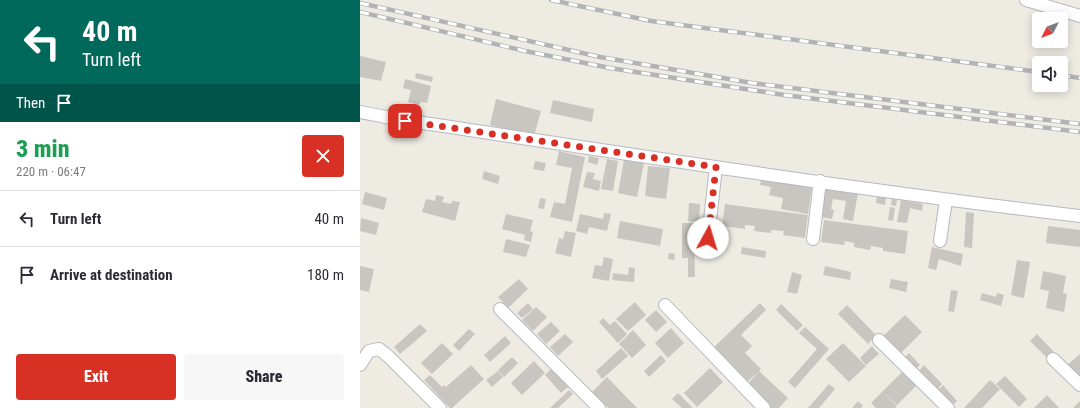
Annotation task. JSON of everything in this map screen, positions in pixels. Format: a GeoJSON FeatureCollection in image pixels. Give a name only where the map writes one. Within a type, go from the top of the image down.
{"type":"FeatureCollection","features":[{"type":"Feature","properties":{"kind":"lane"},"geometry":{"type":"LineString","coordinates":[[1026,0],[1080,16]]}},
{"type":"Feature","properties":{"kind":"lane"},"geometry":{"type":"LineString","coordinates":[[360,112],[716,167],[946,200],[1080,216]]}},
{"type":"Feature","properties":{"kind":"lane"},"geometry":{"type":"LineString","coordinates":[[708,238],[716,167]]}},
{"type":"Feature","properties":{"kind":"lane"},"geometry":{"type":"LineString","coordinates":[[813,239],[820,182]]}},
{"type":"Feature","properties":{"kind":"lane"},"geometry":{"type":"LineString","coordinates":[[940,241],[946,200]]}},
{"type":"Feature","properties":{"kind":"lane"},"geometry":{"type":"LineString","coordinates":[[665,305],[764,408]]}},
{"type":"Feature","properties":{"kind":"lane"},"geometry":{"type":"LineString","coordinates":[[500,309],[599,408]]}},
{"type":"Feature","properties":{"kind":"lane"},"geometry":{"type":"LineString","coordinates":[[879,340],[948,408]]}},
{"type":"Feature","properties":{"kind":"lane"},"geometry":{"type":"LineString","coordinates":[[360,366],[369,351],[379,349],[388,356],[440,408]]}},
{"type":"Feature","properties":{"kind":"lane"},"geometry":{"type":"LineString","coordinates":[[1053,359],[1080,385]]}},
{"type":"Feature","properties":{"kind":"building"},"geometry":{"type":"Polygon","coordinates":[[[360,56],[386,62],[381,81],[360,77],[360,56]]]}},
{"type":"Feature","properties":{"kind":"building"},"geometry":{"type":"Polygon","coordinates":[[[416,73],[433,77],[432,82],[415,78],[416,73]]]}},
{"type":"Feature","properties":{"kind":"building"},"geometry":{"type":"Polygon","coordinates":[[[405,79],[431,86],[427,103],[420,102],[420,105],[408,102],[411,90],[403,88],[405,79]]]}},
{"type":"Feature","properties":{"kind":"building"},"geometry":{"type":"Polygon","coordinates":[[[496,99],[541,111],[534,136],[490,125],[496,99]]]}},
{"type":"Feature","properties":{"kind":"building"},"geometry":{"type":"Polygon","coordinates":[[[553,100],[594,109],[592,122],[550,113],[553,100]]]}},
{"type":"Feature","properties":{"kind":"building"},"geometry":{"type":"Polygon","coordinates":[[[559,151],[585,157],[572,222],[550,217],[554,202],[565,204],[572,168],[556,165],[559,151]]]}},
{"type":"Feature","properties":{"kind":"building"},"geometry":{"type":"Polygon","coordinates":[[[589,156],[599,158],[597,165],[588,162],[589,156]]]}},
{"type":"Feature","properties":{"kind":"building"},"geometry":{"type":"Polygon","coordinates":[[[607,159],[618,161],[613,191],[601,189],[607,159]]]}},
{"type":"Feature","properties":{"kind":"building"},"geometry":{"type":"Polygon","coordinates":[[[624,160],[644,163],[637,197],[618,193],[624,160]]]}},
{"type":"Feature","properties":{"kind":"building"},"geometry":{"type":"Polygon","coordinates":[[[535,161],[546,163],[544,171],[533,169],[535,161]]]}},
{"type":"Feature","properties":{"kind":"building"},"geometry":{"type":"Polygon","coordinates":[[[648,166],[670,168],[666,199],[645,196],[648,166]]]}},
{"type":"Feature","properties":{"kind":"building"},"geometry":{"type":"Polygon","coordinates":[[[484,171],[500,176],[498,184],[482,179],[484,171]]]}},
{"type":"Feature","properties":{"kind":"building"},"geometry":{"type":"Polygon","coordinates":[[[587,172],[595,173],[593,179],[601,181],[599,191],[583,187],[587,172]]]}},
{"type":"Feature","properties":{"kind":"building"},"geometry":{"type":"Polygon","coordinates":[[[761,179],[812,187],[808,214],[781,209],[783,198],[769,195],[771,187],[760,185],[761,179]]]}},
{"type":"Feature","properties":{"kind":"building"},"geometry":{"type":"Polygon","coordinates":[[[826,187],[858,193],[853,221],[843,219],[846,201],[833,199],[831,209],[834,210],[832,219],[820,217],[826,187]]]}},
{"type":"Feature","properties":{"kind":"building"},"geometry":{"type":"Polygon","coordinates":[[[365,192],[387,198],[384,210],[362,204],[365,192]]]}},
{"type":"Feature","properties":{"kind":"building"},"geometry":{"type":"Polygon","coordinates":[[[436,195],[444,197],[442,202],[451,204],[452,201],[460,202],[455,221],[422,212],[426,199],[435,201],[436,195]]]}},
{"type":"Feature","properties":{"kind":"building"},"geometry":{"type":"Polygon","coordinates":[[[877,196],[886,198],[885,205],[876,203],[877,196]]]}},
{"type":"Feature","properties":{"kind":"building"},"geometry":{"type":"Polygon","coordinates":[[[540,198],[546,199],[544,209],[538,208],[540,198]]]}},
{"type":"Feature","properties":{"kind":"building"},"geometry":{"type":"Polygon","coordinates":[[[892,199],[897,200],[896,206],[891,205],[892,199]]]}},
{"type":"Feature","properties":{"kind":"building"},"geometry":{"type":"Polygon","coordinates":[[[901,200],[923,204],[922,211],[910,208],[907,223],[897,222],[901,200]]]}},
{"type":"Feature","properties":{"kind":"building"},"geometry":{"type":"Polygon","coordinates":[[[689,203],[700,204],[699,222],[688,221],[689,203]]]}},
{"type":"Feature","properties":{"kind":"building"},"geometry":{"type":"Polygon","coordinates":[[[725,204],[808,215],[805,238],[783,235],[784,231],[771,230],[771,233],[754,231],[755,226],[745,225],[745,229],[722,226],[725,204]]]}},
{"type":"Feature","properties":{"kind":"building"},"geometry":{"type":"Polygon","coordinates":[[[890,207],[895,208],[893,221],[888,220],[890,207]]]}},
{"type":"Feature","properties":{"kind":"building"},"geometry":{"type":"Polygon","coordinates":[[[966,212],[974,213],[972,248],[964,247],[966,212]]]}},
{"type":"Feature","properties":{"kind":"building"},"geometry":{"type":"Polygon","coordinates":[[[604,213],[611,214],[607,231],[589,227],[587,234],[576,231],[580,214],[603,219],[604,213]]]}},
{"type":"Feature","properties":{"kind":"building"},"geometry":{"type":"Polygon","coordinates":[[[506,214],[533,220],[530,231],[533,232],[531,242],[524,240],[525,235],[502,229],[506,214]]]}},
{"type":"Feature","properties":{"kind":"building"},"geometry":{"type":"Polygon","coordinates":[[[361,218],[379,223],[376,235],[360,231],[361,218]]]}},
{"type":"Feature","properties":{"kind":"building"},"geometry":{"type":"Polygon","coordinates":[[[824,220],[908,231],[905,254],[883,251],[883,248],[871,246],[870,250],[854,247],[854,243],[845,241],[844,245],[821,242],[824,220]]]}},
{"type":"Feature","properties":{"kind":"building"},"geometry":{"type":"Polygon","coordinates":[[[620,221],[663,229],[660,246],[617,238],[620,221]]]}},
{"type":"Feature","properties":{"kind":"building"},"geometry":{"type":"Polygon","coordinates":[[[682,223],[694,223],[695,277],[688,277],[688,258],[682,258],[682,223]]]}},
{"type":"Feature","properties":{"kind":"building"},"geometry":{"type":"Polygon","coordinates":[[[1048,226],[1080,230],[1080,247],[1046,243],[1048,226]]]}},
{"type":"Feature","properties":{"kind":"building"},"geometry":{"type":"Polygon","coordinates":[[[565,231],[576,233],[571,257],[555,253],[559,238],[563,239],[565,231]]]}},
{"type":"Feature","properties":{"kind":"building"},"geometry":{"type":"Polygon","coordinates":[[[506,239],[530,245],[526,257],[503,252],[506,239]]]}},
{"type":"Feature","properties":{"kind":"building"},"geometry":{"type":"Polygon","coordinates":[[[742,247],[766,251],[765,258],[741,254],[742,247]]]}},
{"type":"Feature","properties":{"kind":"building"},"geometry":{"type":"Polygon","coordinates":[[[932,247],[963,254],[961,266],[939,259],[936,270],[928,268],[932,247]]]}},
{"type":"Feature","properties":{"kind":"building"},"geometry":{"type":"Polygon","coordinates":[[[669,253],[675,254],[674,260],[668,259],[669,253]]]}},
{"type":"Feature","properties":{"kind":"building"},"geometry":{"type":"Polygon","coordinates":[[[604,257],[613,259],[609,281],[592,278],[595,265],[602,266],[604,257]]]}},
{"type":"Feature","properties":{"kind":"building"},"geometry":{"type":"Polygon","coordinates":[[[1017,260],[1030,262],[1024,298],[1011,295],[1017,260]]]}},
{"type":"Feature","properties":{"kind":"building"},"geometry":{"type":"Polygon","coordinates":[[[360,266],[374,269],[369,292],[360,290],[360,266]]]}},
{"type":"Feature","properties":{"kind":"building"},"geometry":{"type":"Polygon","coordinates":[[[825,266],[851,272],[850,280],[823,275],[825,266]]]}},
{"type":"Feature","properties":{"kind":"building"},"geometry":{"type":"Polygon","coordinates":[[[629,267],[635,268],[634,282],[612,280],[613,273],[628,275],[629,267]]]}},
{"type":"Feature","properties":{"kind":"building"},"geometry":{"type":"Polygon","coordinates":[[[1043,271],[1066,276],[1063,293],[1067,294],[1064,312],[1046,308],[1049,291],[1040,289],[1043,271]]]}},
{"type":"Feature","properties":{"kind":"building"},"geometry":{"type":"Polygon","coordinates":[[[792,272],[802,275],[797,294],[787,292],[792,272]]]}},
{"type":"Feature","properties":{"kind":"building"},"geometry":{"type":"Polygon","coordinates":[[[519,279],[528,289],[508,308],[498,297],[519,279]]]}},
{"type":"Feature","properties":{"kind":"building"},"geometry":{"type":"Polygon","coordinates":[[[891,279],[908,282],[906,292],[889,288],[891,279]]]}},
{"type":"Feature","properties":{"kind":"building"},"geometry":{"type":"Polygon","coordinates":[[[951,290],[958,291],[954,312],[948,311],[951,290]]]}},
{"type":"Feature","properties":{"kind":"building"},"geometry":{"type":"Polygon","coordinates":[[[982,293],[996,297],[997,293],[1004,295],[1001,306],[980,300],[982,293]]]}},
{"type":"Feature","properties":{"kind":"building"},"geometry":{"type":"Polygon","coordinates":[[[635,302],[646,315],[628,331],[616,319],[635,302]]]}},
{"type":"Feature","properties":{"kind":"building"},"geometry":{"type":"Polygon","coordinates":[[[528,303],[533,309],[522,318],[517,313],[528,303]]]}},
{"type":"Feature","properties":{"kind":"building"},"geometry":{"type":"Polygon","coordinates":[[[760,303],[766,310],[741,335],[752,346],[745,353],[761,369],[744,385],[711,350],[760,303]]]}},
{"type":"Feature","properties":{"kind":"building"},"geometry":{"type":"Polygon","coordinates":[[[781,304],[803,325],[797,331],[776,310],[781,304]]]}},
{"type":"Feature","properties":{"kind":"building"},"geometry":{"type":"Polygon","coordinates":[[[847,305],[876,335],[868,344],[838,314],[847,305]]]}},
{"type":"Feature","properties":{"kind":"building"},"geometry":{"type":"Polygon","coordinates":[[[536,307],[547,317],[533,331],[522,320],[536,307]]]}},
{"type":"Feature","properties":{"kind":"building"},"geometry":{"type":"Polygon","coordinates":[[[656,310],[667,322],[656,332],[645,320],[656,310]]]}},
{"type":"Feature","properties":{"kind":"building"},"geometry":{"type":"Polygon","coordinates":[[[905,315],[922,332],[899,355],[882,337],[905,315]]]}},
{"type":"Feature","properties":{"kind":"building"},"geometry":{"type":"Polygon","coordinates":[[[603,318],[610,325],[615,321],[627,334],[618,343],[599,322],[603,318]]]}},
{"type":"Feature","properties":{"kind":"building"},"geometry":{"type":"Polygon","coordinates":[[[551,322],[560,331],[546,344],[537,334],[551,322]]]}},
{"type":"Feature","properties":{"kind":"building"},"geometry":{"type":"Polygon","coordinates":[[[420,324],[427,331],[400,354],[394,347],[420,324]]]}},
{"type":"Feature","properties":{"kind":"building"},"geometry":{"type":"Polygon","coordinates":[[[805,327],[829,349],[795,388],[788,382],[817,349],[799,333],[805,327]]]}},
{"type":"Feature","properties":{"kind":"building"},"geometry":{"type":"Polygon","coordinates":[[[671,328],[684,343],[668,358],[655,343],[671,328]]]}},
{"type":"Feature","properties":{"kind":"building"},"geometry":{"type":"Polygon","coordinates":[[[469,329],[475,334],[459,351],[453,345],[469,329]]]}},
{"type":"Feature","properties":{"kind":"building"},"geometry":{"type":"Polygon","coordinates":[[[633,330],[646,345],[632,358],[619,344],[633,330]]]}},
{"type":"Feature","properties":{"kind":"building"},"geometry":{"type":"Polygon","coordinates":[[[565,334],[573,342],[558,356],[550,347],[565,334]]]}},
{"type":"Feature","properties":{"kind":"building"},"geometry":{"type":"Polygon","coordinates":[[[1037,334],[1054,352],[1048,359],[1030,341],[1037,334]]]}},
{"type":"Feature","properties":{"kind":"building"},"geometry":{"type":"Polygon","coordinates":[[[505,336],[511,343],[490,362],[484,355],[505,336]]]}},
{"type":"Feature","properties":{"kind":"building"},"geometry":{"type":"Polygon","coordinates":[[[442,343],[453,354],[432,374],[421,363],[442,343]]]}},
{"type":"Feature","properties":{"kind":"building"},"geometry":{"type":"Polygon","coordinates":[[[843,343],[866,366],[849,382],[826,359],[843,343]]]}},
{"type":"Feature","properties":{"kind":"building"},"geometry":{"type":"Polygon","coordinates":[[[872,346],[879,354],[866,365],[860,358],[872,346]]]}},
{"type":"Feature","properties":{"kind":"building"},"geometry":{"type":"Polygon","coordinates":[[[621,348],[628,356],[602,379],[596,371],[621,348]]]}},
{"type":"Feature","properties":{"kind":"building"},"geometry":{"type":"Polygon","coordinates":[[[909,353],[920,365],[916,369],[905,357],[909,353]]]}},
{"type":"Feature","properties":{"kind":"building"},"geometry":{"type":"Polygon","coordinates":[[[1080,354],[1080,377],[1066,366],[1080,354]]]}},
{"type":"Feature","properties":{"kind":"building"},"geometry":{"type":"Polygon","coordinates":[[[661,355],[666,361],[649,377],[644,371],[661,355]]]}},
{"type":"Feature","properties":{"kind":"building"},"geometry":{"type":"Polygon","coordinates":[[[512,357],[518,363],[504,377],[498,370],[512,357]]]}},
{"type":"Feature","properties":{"kind":"building"},"geometry":{"type":"Polygon","coordinates":[[[534,361],[545,373],[522,395],[511,383],[534,361]]]}},
{"type":"Feature","properties":{"kind":"building"},"geometry":{"type":"Polygon","coordinates":[[[471,365],[484,379],[452,408],[450,408],[424,380],[430,375],[442,387],[444,385],[446,387],[471,365]]]}},
{"type":"Feature","properties":{"kind":"building"},"geometry":{"type":"Polygon","coordinates":[[[924,365],[942,384],[936,391],[918,372],[924,365]]]}},
{"type":"Feature","properties":{"kind":"building"},"geometry":{"type":"Polygon","coordinates":[[[552,368],[569,386],[561,393],[545,375],[552,368]]]}},
{"type":"Feature","properties":{"kind":"building"},"geometry":{"type":"Polygon","coordinates":[[[710,368],[723,382],[697,407],[684,393],[710,368]]]}},
{"type":"Feature","properties":{"kind":"building"},"geometry":{"type":"Polygon","coordinates":[[[498,371],[503,377],[492,387],[486,380],[498,371]]]}},
{"type":"Feature","properties":{"kind":"building"},"geometry":{"type":"Polygon","coordinates":[[[759,371],[788,398],[779,408],[769,408],[745,387],[759,371]]]}},
{"type":"Feature","properties":{"kind":"building"},"geometry":{"type":"Polygon","coordinates":[[[903,371],[917,385],[897,405],[884,393],[897,406],[895,408],[876,408],[871,403],[903,371]]]}},
{"type":"Feature","properties":{"kind":"building"},"geometry":{"type":"Polygon","coordinates":[[[1005,376],[1027,399],[1019,407],[996,384],[1005,376]]]}},
{"type":"Feature","properties":{"kind":"building"},"geometry":{"type":"Polygon","coordinates":[[[607,377],[637,408],[608,408],[592,392],[607,377]]]}},
{"type":"Feature","properties":{"kind":"building"},"geometry":{"type":"Polygon","coordinates":[[[990,380],[1000,389],[982,408],[964,408],[990,380]]]}},
{"type":"Feature","properties":{"kind":"building"},"geometry":{"type":"Polygon","coordinates":[[[829,384],[835,389],[819,408],[808,408],[829,384]]]}},
{"type":"Feature","properties":{"kind":"building"},"geometry":{"type":"Polygon","coordinates":[[[943,385],[957,401],[952,406],[938,390],[943,385]]]}},
{"type":"Feature","properties":{"kind":"building"},"geometry":{"type":"Polygon","coordinates":[[[569,390],[573,394],[558,408],[550,408],[569,390]]]}},
{"type":"Feature","properties":{"kind":"building"},"geometry":{"type":"Polygon","coordinates":[[[678,393],[693,408],[682,408],[672,399],[678,393]]]}},
{"type":"Feature","properties":{"kind":"building"},"geometry":{"type":"Polygon","coordinates":[[[1047,395],[1059,408],[1034,408],[1047,395]]]}},
{"type":"Feature","properties":{"kind":"building"},"geometry":{"type":"Polygon","coordinates":[[[858,401],[863,406],[861,408],[852,408],[858,401]]]}},
{"type":"Feature","properties":{"kind":"building"},"geometry":{"type":"Polygon","coordinates":[[[1080,401],[1080,408],[1073,408],[1080,401]]]}},
{"type":"Feature","properties":{"kind":"railway"},"geometry":{"type":"LineString","coordinates":[[551,0],[651,21],[1032,71]]}},
{"type":"Feature","properties":{"kind":"railway"},"geometry":{"type":"LineString","coordinates":[[360,3],[600,57],[752,83],[1080,124]]}},
{"type":"Feature","properties":{"kind":"railway"},"geometry":{"type":"LineString","coordinates":[[360,12],[525,51],[610,68],[784,95],[1080,132]]}},
{"type":"Feature","properties":{"kind":"railway"},"geometry":{"type":"LineString","coordinates":[[1068,76],[1080,78]]}},
{"type":"Feature","properties":{"kind":"route"},"geometry":{"type":"LineString","coordinates":[[405,121],[716,167],[708,238]]}}]}
